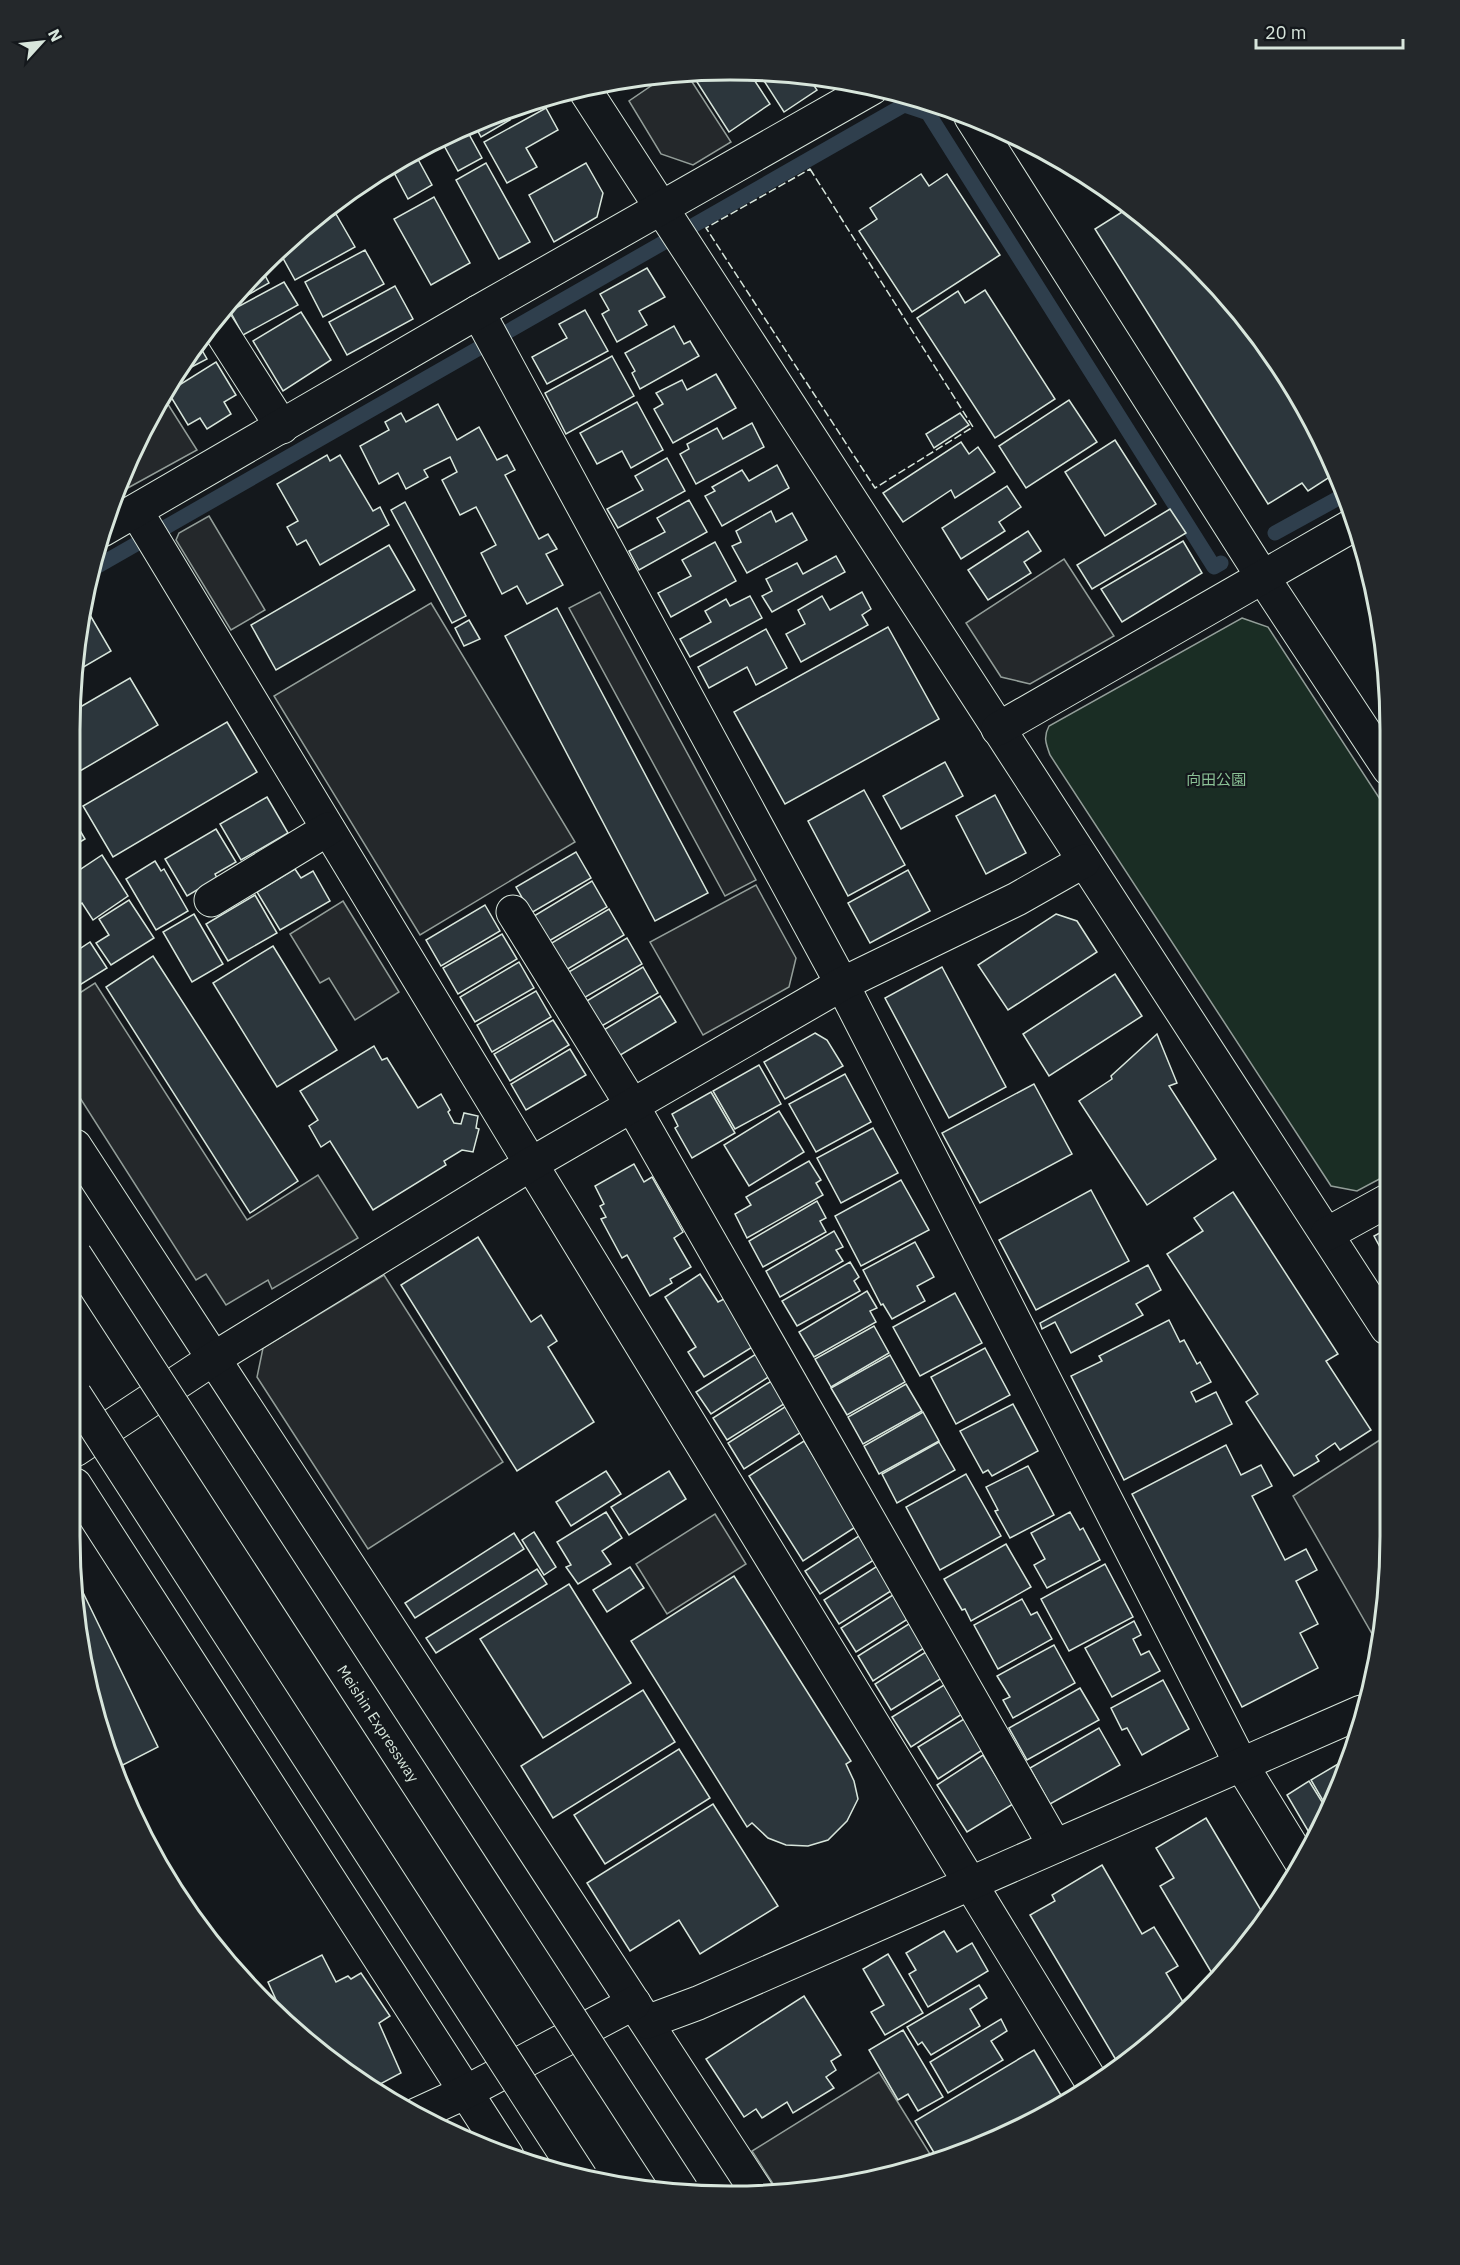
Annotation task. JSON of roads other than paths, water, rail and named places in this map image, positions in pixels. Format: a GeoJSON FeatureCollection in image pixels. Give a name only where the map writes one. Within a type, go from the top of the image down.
{"type":"FeatureCollection","features":[{"type":"Feature","properties":{"kind":"main road"},"geometry":{"type":"LineString","coordinates":[[113,524],[478,312],[863,93]]}},
{"type":"Feature","properties":{"kind":"main road"},"geometry":{"type":"LineString","coordinates":[[589,95],[1380,1317]]}},
{"type":"Feature","properties":{"kind":"main road"},"geometry":{"type":"LineString","coordinates":[[978,129],[1262,576],[1380,755]]}},
{"type":"Feature","properties":{"kind":"main road"},"geometry":{"type":"LineString","coordinates":[[478,312],[842,984],[1241,1764],[1296,1854]]}},
{"type":"Feature","properties":{"kind":"main road"},"geometry":{"type":"LineString","coordinates":[[219,328],[282,427]]}},
{"type":"Feature","properties":{"kind":"main road"},"geometry":{"type":"LineString","coordinates":[[136,511],[531,1164],[1089,2077]]}},
{"type":"Feature","properties":{"kind":"main road"},"geometry":{"type":"LineString","coordinates":[[998,729],[1348,528]]}},
{"type":"Feature","properties":{"kind":"main road"},"geometry":{"type":"LineString","coordinates":[[211,900],[328,829]]}},
{"type":"Feature","properties":{"kind":"main road"},"geometry":{"type":"LineString","coordinates":[[80,1447],[213,1359],[531,1164],[842,984],[1017,899],[1084,861]]}},
{"type":"Feature","properties":{"kind":"main road"},"geometry":{"type":"LineString","coordinates":[[513,912],[633,1107],[1055,1846]]}},
{"type":"Feature","properties":{"kind":"main road"},"geometry":{"type":"LineString","coordinates":[[80,1154],[752,2185]]}},
{"type":"Feature","properties":{"kind":"main road"},"geometry":{"type":"LineString","coordinates":[[1327,1234],[1380,1205]]}},
{"type":"Feature","properties":{"kind":"main road","name":"Meishin Expressway"},"geometry":{"type":"LineString","coordinates":[[80,1263],[677,2183]]}},
{"type":"Feature","properties":{"kind":"main road"},"geometry":{"type":"LineString","coordinates":[[80,1403],[573,2166]]}},
{"type":"Feature","properties":{"kind":"main road"},"geometry":{"type":"LineString","coordinates":[[80,1493],[498,2143]]}},
{"type":"Feature","properties":{"kind":"main road"},"geometry":{"type":"LineString","coordinates":[[427,2110],[641,2013],[698,2003],[1355,1715]]}},
{"type":"Feature","properties":{"kind":"waterway"},"geometry":{"type":"LineString","coordinates":[[102,564],[904,105],[928,113],[1214,567],[1221,563]]}},
{"type":"Feature","properties":{"kind":"waterway"},"geometry":{"type":"LineString","coordinates":[[1275,533],[1338,499]]}},
{"type":"Feature","properties":{"kind":"park label","name":"向田公園"},"geometry":{"type":"Point","coordinates":[1216,779]}}]}
